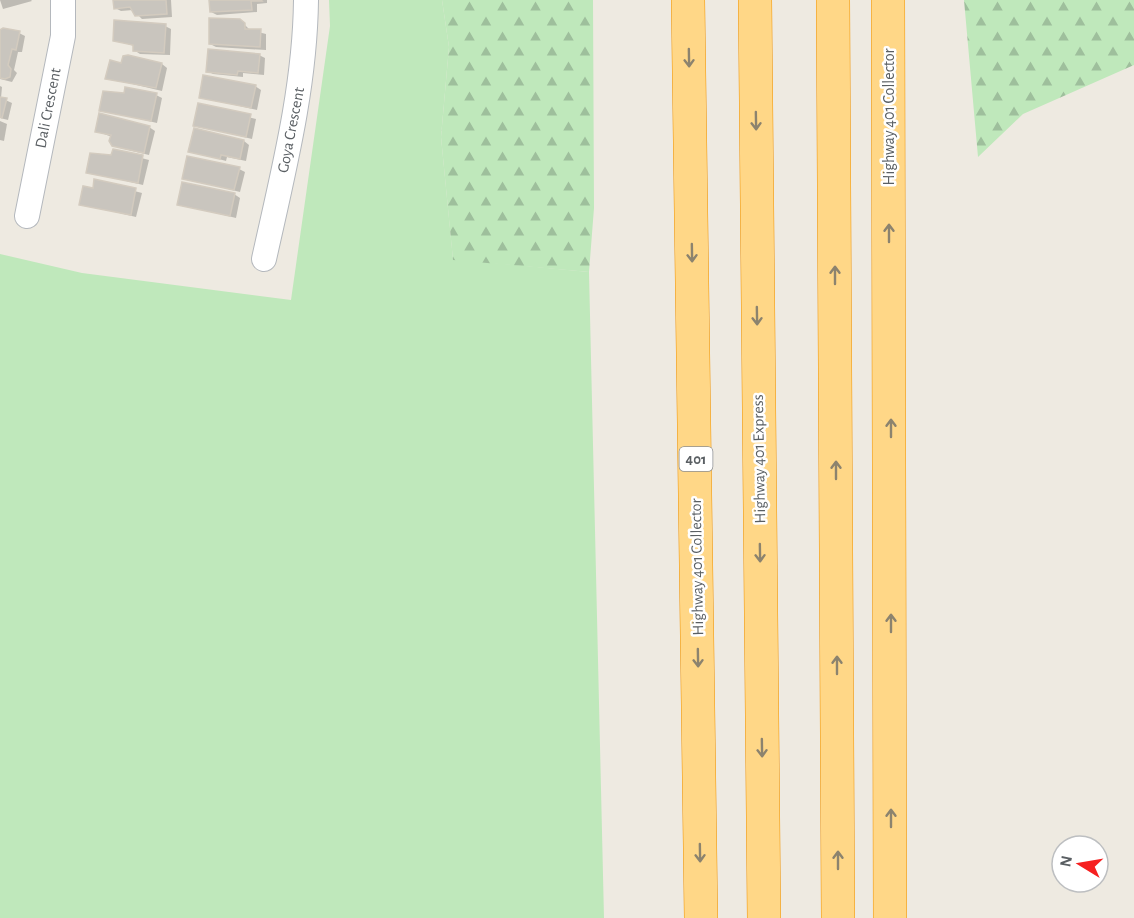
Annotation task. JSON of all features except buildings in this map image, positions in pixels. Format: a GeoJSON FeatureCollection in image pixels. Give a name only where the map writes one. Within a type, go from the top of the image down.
{"type":"FeatureCollection","features":[{"type":"Feature","properties":{"kind":"highway","name":"Highway 401 Collector"},"geometry":{"type":"LineString","coordinates":[[688,0],[701,918]]}},
{"type":"Feature","properties":{"kind":"highway","name":"Highway 401 Express"},"geometry":{"type":"LineString","coordinates":[[754,0],[764,918]]}},
{"type":"Feature","properties":{"kind":"highway"},"geometry":{"type":"LineString","coordinates":[[832,0],[838,918]]}},
{"type":"Feature","properties":{"kind":"highway","name":"Highway 401 Collector"},"geometry":{"type":"LineString","coordinates":[[888,0],[890,918]]}},
{"type":"Feature","properties":{"kind":"street","name":"Dali Crescent"},"geometry":{"type":"LineString","coordinates":[[27,216],[63,36],[63,0]]}},
{"type":"Feature","properties":{"kind":"street","name":"Goya Crescent"},"geometry":{"type":"LineString","coordinates":[[264,259],[297,106],[304,62],[306,0]]}},
{"type":"Feature","properties":{"kind":"green space"},"geometry":{"type":"Polygon","coordinates":[[[329,0],[442,0],[449,47],[441,137],[453,259],[589,272],[604,918],[0,918],[0,254],[82,273],[291,300],[330,26],[329,0]]]}},
{"type":"Feature","properties":{"kind":"green space"},"geometry":{"type":"Polygon","coordinates":[[[442,0],[593,0],[594,208],[589,272],[453,260],[441,137],[449,47],[442,0]]]}},
{"type":"Feature","properties":{"kind":"green space"},"geometry":{"type":"Polygon","coordinates":[[[964,0],[1134,0],[1134,65],[1023,114],[978,157],[964,0]]]}}]}
